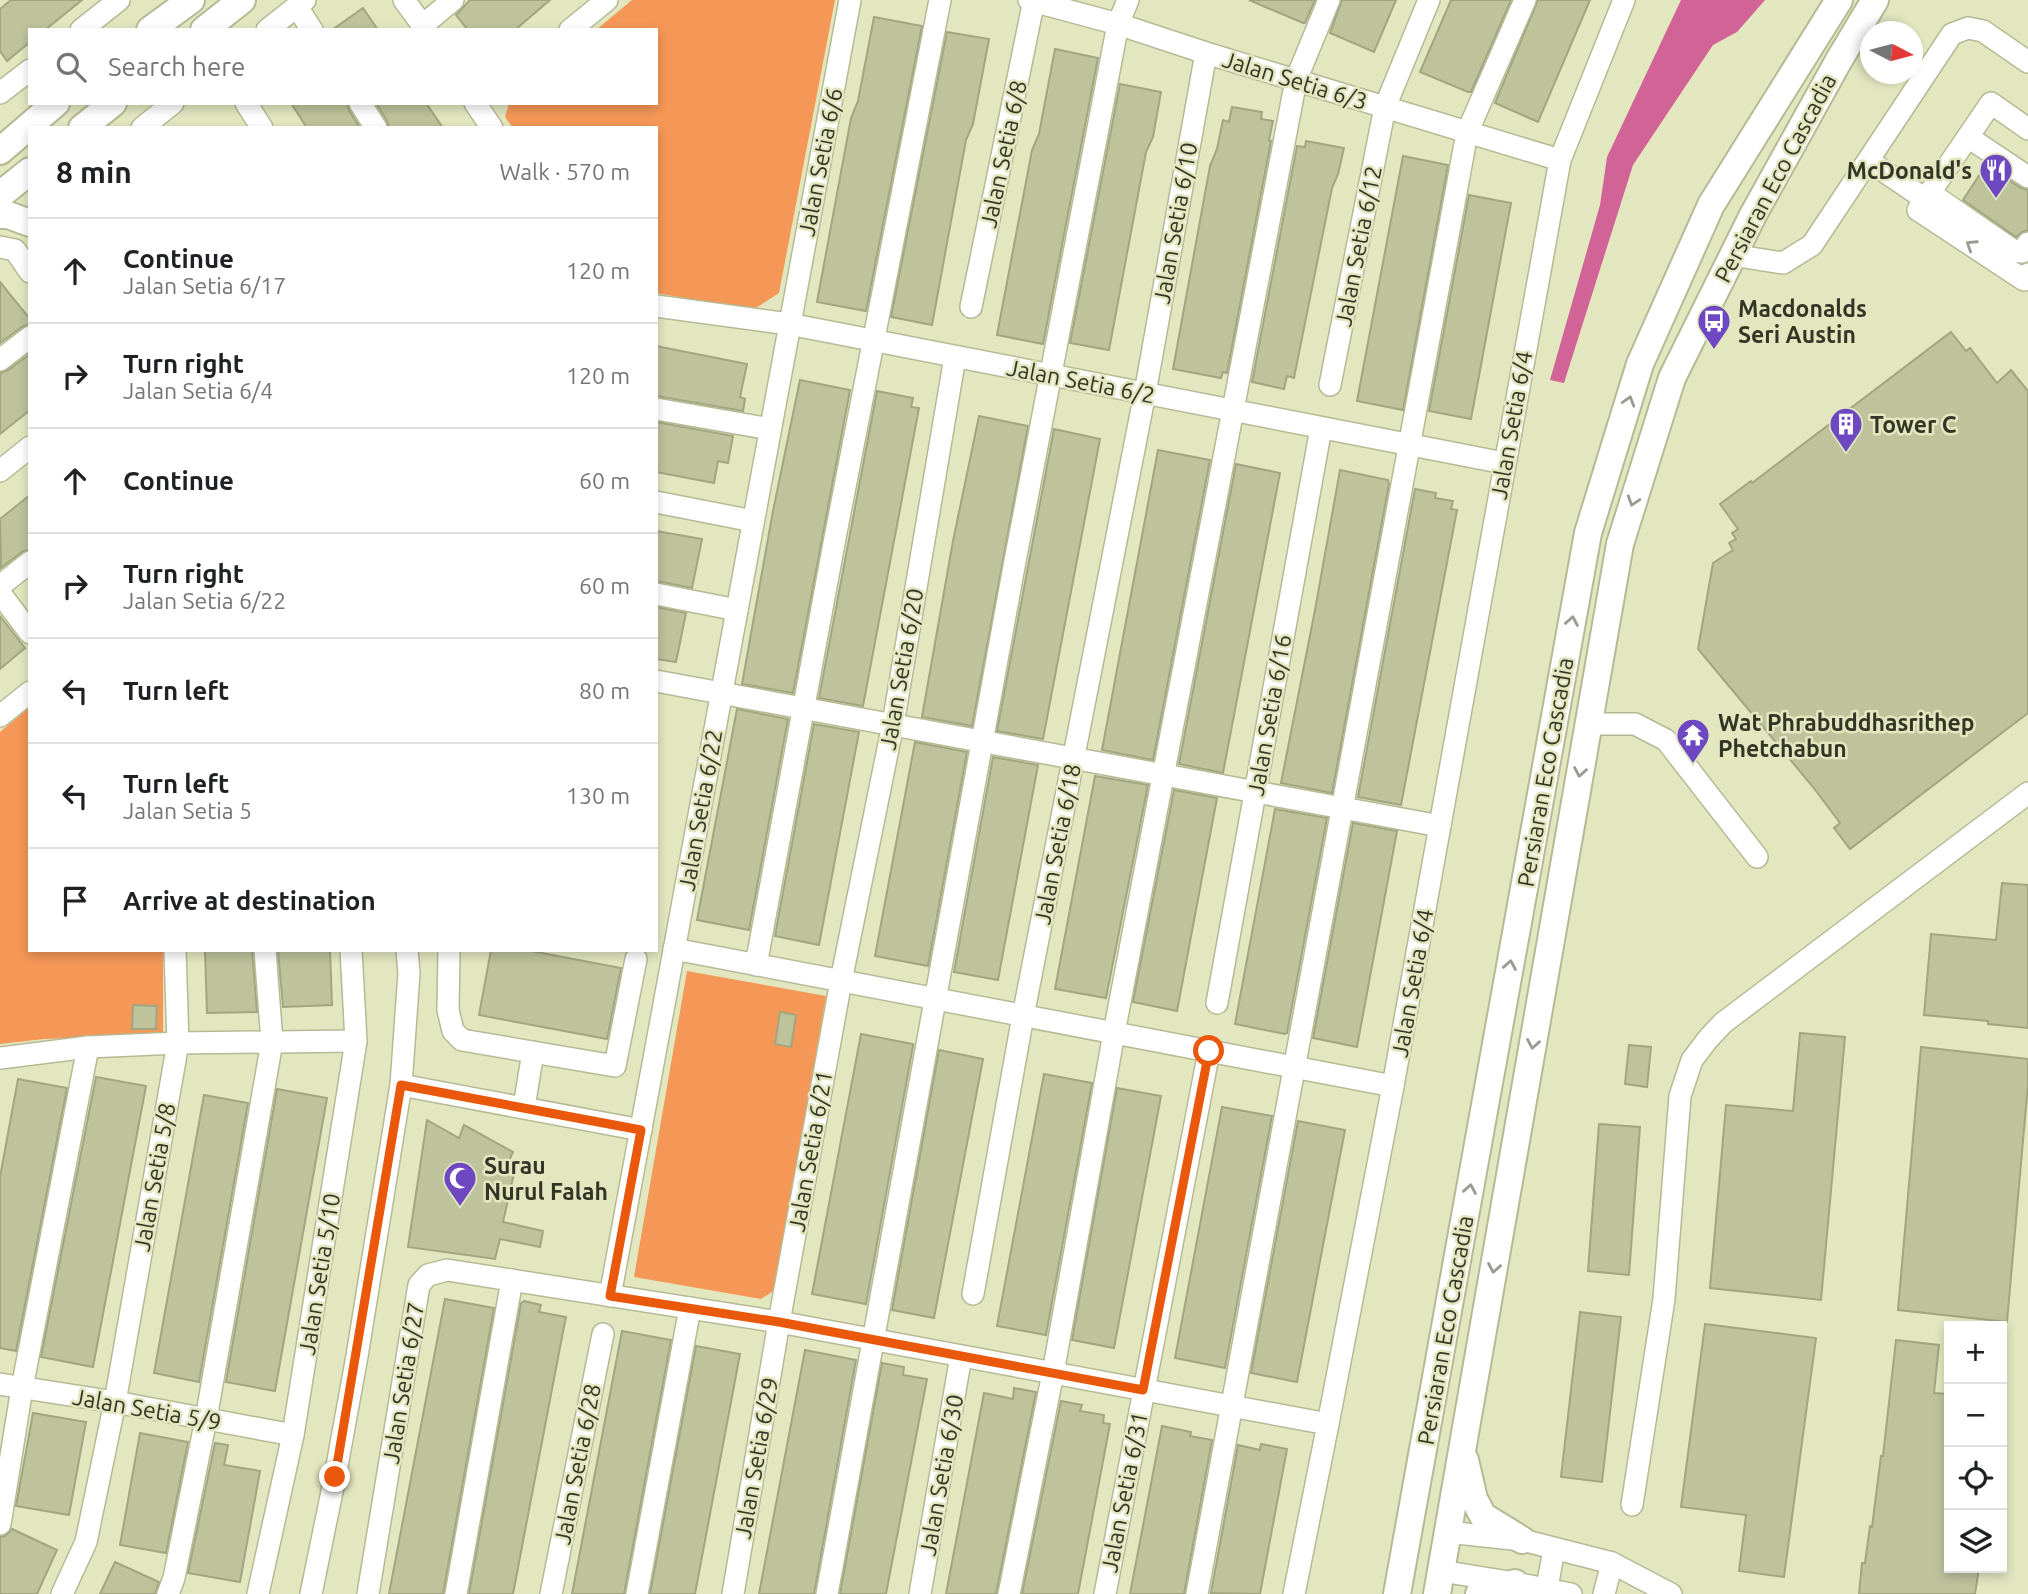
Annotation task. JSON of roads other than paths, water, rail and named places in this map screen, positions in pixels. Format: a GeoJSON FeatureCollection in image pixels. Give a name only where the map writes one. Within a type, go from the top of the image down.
{"type":"FeatureCollection","features":[{"type":"Feature","properties":{"kind":"main road"},"geometry":{"type":"LineString","coordinates":[[150,28],[184,0]]}},
{"type":"Feature","properties":{"kind":"main road"},"geometry":{"type":"LineString","coordinates":[[151,28],[191,0]]}},
{"type":"Feature","properties":{"kind":"main road"},"geometry":{"type":"LineString","coordinates":[[207,28],[242,0]]}},
{"type":"Feature","properties":{"kind":"main road","name":"Persiaran Eco Cascadia"},"geometry":{"type":"LineString","coordinates":[[1398,1594],[1588,533],[1640,364],[1711,205],[1839,0]]}},
{"type":"Feature","properties":{"kind":"main road","name":"Persiaran Eco Cascadia"},"geometry":{"type":"LineString","coordinates":[[1439,1583],[1439,1538],[1464,1444],[1620,544],[1672,378],[1732,255],[1875,0]]}},
{"type":"Feature","properties":{"kind":"main road"},"geometry":{"type":"LineString","coordinates":[[1839,60],[1888,0]]}},
{"type":"Feature","properties":{"kind":"main road"},"geometry":{"type":"LineString","coordinates":[[33,126],[55,105]]}},
{"type":"Feature","properties":{"kind":"main road"},"geometry":{"type":"LineString","coordinates":[[84,126],[111,105]]}},
{"type":"Feature","properties":{"kind":"main road"},"geometry":{"type":"LineString","coordinates":[[13,145],[28,131]]}},
{"type":"Feature","properties":{"kind":"main road"},"geometry":{"type":"LineString","coordinates":[[0,195],[28,178]]}},
{"type":"Feature","properties":{"kind":"main road"},"geometry":{"type":"LineString","coordinates":[[0,215],[28,222]]}},
{"type":"Feature","properties":{"kind":"main road"},"geometry":{"type":"LineString","coordinates":[[1464,1444],[1466,1468],[1474,1499],[1483,1516],[1522,1540]]}},
{"type":"Feature","properties":{"kind":"main road"},"geometry":{"type":"LineString","coordinates":[[1398,1594],[1409,1569],[1439,1538],[1423,1527],[1417,1503],[1420,1468]]}},
{"type":"Feature","properties":{"kind":"main road"},"geometry":{"type":"LineString","coordinates":[[1479,1594],[1515,1583]]}},
{"type":"Feature","properties":{"kind":"street"},"geometry":{"type":"LineString","coordinates":[[84,28],[119,0]]}},
{"type":"Feature","properties":{"kind":"street"},"geometry":{"type":"LineString","coordinates":[[404,0],[424,27],[453,0]]}},
{"type":"Feature","properties":{"kind":"street"},"geometry":{"type":"LineString","coordinates":[[572,28],[607,0]]}},
{"type":"Feature","properties":{"kind":"street","name":"Jalan Setia 6/6"},"geometry":{"type":"LineString","coordinates":[[789,324],[850,0]]}},
{"type":"Feature","properties":{"kind":"street"},"geometry":{"type":"LineString","coordinates":[[756,965],[803,707],[940,0]]}},
{"type":"Feature","properties":{"kind":"street","name":"Jalan Setia 6/3"},"geometry":{"type":"LineString","coordinates":[[1032,0],[1560,160]]}},
{"type":"Feature","properties":{"kind":"street","name":"Jalan Setia 6/8"},"geometry":{"type":"LineString","coordinates":[[971,307],[1032,0]]}},
{"type":"Feature","properties":{"kind":"street"},"geometry":{"type":"LineString","coordinates":[[827,1594],[934,999],[1051,375],[1118,24],[1128,0]]}},
{"type":"Feature","properties":{"kind":"street"},"geometry":{"type":"LineString","coordinates":[[1009,1594],[1296,80],[1329,0]]}},
{"type":"Feature","properties":{"kind":"street","name":"Jalan Setia 6/12"},"geometry":{"type":"LineString","coordinates":[[1330,385],[1385,107],[1429,0]]}},
{"type":"Feature","properties":{"kind":"street"},"geometry":{"type":"LineString","coordinates":[[1197,1594],[1467,133],[1525,0]]}},
{"type":"Feature","properties":{"kind":"street","name":"Jalan Setia 6/4"},"geometry":{"type":"LineString","coordinates":[[1328,1424],[1393,1086],[1560,160],[1624,0]]}},
{"type":"Feature","properties":{"kind":"street"},"geometry":{"type":"LineString","coordinates":[[270,28],[301,3],[311,28]]}},
{"type":"Feature","properties":{"kind":"street"},"geometry":{"type":"LineString","coordinates":[[1732,255],[1783,263],[1812,245],[1952,34],[1968,28],[1983,31],[2028,62]]}},
{"type":"Feature","properties":{"kind":"street","name":"Jalan Setia 6/10"},"geometry":{"type":"LineString","coordinates":[[1144,393],[1206,53]]}},
{"type":"Feature","properties":{"kind":"street"},"geometry":{"type":"LineString","coordinates":[[2,87],[28,71]]}},
{"type":"Feature","properties":{"kind":"street"},"geometry":{"type":"LineString","coordinates":[[2028,129],[1991,103],[1918,210],[2024,280],[2028,274]]}},
{"type":"Feature","properties":{"kind":"street"},"geometry":{"type":"LineString","coordinates":[[247,105],[261,126]]}},
{"type":"Feature","properties":{"kind":"street"},"geometry":{"type":"LineString","coordinates":[[361,105],[375,126]]}},
{"type":"Feature","properties":{"kind":"street"},"geometry":{"type":"LineString","coordinates":[[477,105],[491,126]]}},
{"type":"Feature","properties":{"kind":"street"},"geometry":{"type":"LineString","coordinates":[[1968,136],[2028,177]]}},
{"type":"Feature","properties":{"kind":"street"},"geometry":{"type":"LineString","coordinates":[[13,145],[28,178]]}},
{"type":"Feature","properties":{"kind":"street"},"geometry":{"type":"LineString","coordinates":[[1869,161],[2014,251],[2022,251],[2028,243]]}},
{"type":"Feature","properties":{"kind":"street"},"geometry":{"type":"LineString","coordinates":[[0,247],[15,250],[28,269]]}},
{"type":"Feature","properties":{"kind":"street","name":"Jalan Setia 6/2"},"geometry":{"type":"LineString","coordinates":[[658,306],[789,324],[1504,463]]}},
{"type":"Feature","properties":{"kind":"street","name":"Jalan Setia 6/22"},"geometry":{"type":"LineString","coordinates":[[610,1296],[789,324]]}},
{"type":"Feature","properties":{"kind":"street"},"geometry":{"type":"LineString","coordinates":[[0,360],[28,339]]}},
{"type":"Feature","properties":{"kind":"street","name":"Jalan Setia 6/20"},"geometry":{"type":"LineString","coordinates":[[841,981],[893,724],[955,357]]}},
{"type":"Feature","properties":{"kind":"street","name":"Jalan Setia 6/18"},"geometry":{"type":"LineString","coordinates":[[973,1294],[1023,1016],[1144,393]]}},
{"type":"Feature","properties":{"kind":"street"},"geometry":{"type":"LineString","coordinates":[[658,409],[770,429]]}},
{"type":"Feature","properties":{"kind":"street","name":"Jalan Setia 6/16"},"geometry":{"type":"LineString","coordinates":[[1217,1003],[1321,428]]}},
{"type":"Feature","properties":{"kind":"street"},"geometry":{"type":"LineString","coordinates":[[0,471],[28,449]]}},
{"type":"Feature","properties":{"kind":"street"},"geometry":{"type":"LineString","coordinates":[[658,502],[753,521]]}},
{"type":"Feature","properties":{"kind":"street"},"geometry":{"type":"LineString","coordinates":[[0,586],[28,564]]}},
{"type":"Feature","properties":{"kind":"street"},"geometry":{"type":"LineString","coordinates":[[0,593],[28,629]]}},
{"type":"Feature","properties":{"kind":"street"},"geometry":{"type":"LineString","coordinates":[[658,594],[737,610]]}},
{"type":"Feature","properties":{"kind":"street"},"geometry":{"type":"LineString","coordinates":[[658,681],[1440,826]]}},
{"type":"Feature","properties":{"kind":"street"},"geometry":{"type":"LineString","coordinates":[[0,716],[28,694]]}},
{"type":"Feature","properties":{"kind":"street"},"geometry":{"type":"LineString","coordinates":[[1588,724],[1635,724],[1666,740],[1757,856]]}},
{"type":"Feature","properties":{"kind":"street"},"geometry":{"type":"LineString","coordinates":[[1632,1505],[1664,1299],[1679,1096],[1692,1060],[1723,1023],[2028,793]]}},
{"type":"Feature","properties":{"kind":"street"},"geometry":{"type":"LineString","coordinates":[[674,949],[1393,1086]]}},
{"type":"Feature","properties":{"kind":"street","name":"Jalan Setia 5/8"},"geometry":{"type":"LineString","coordinates":[[62,1594],[86,1542],[115,1402],[178,1044],[175,952]]}},
{"type":"Feature","properties":{"kind":"street"},"geometry":{"type":"LineString","coordinates":[[168,1594],[174,1578],[206,1419],[272,1042],[265,952]]}},
{"type":"Feature","properties":{"kind":"street","name":"Jalan Setia 5/10"},"geometry":{"type":"LineString","coordinates":[[257,1594],[293,1435],[356,1041],[351,952]]}},
{"type":"Feature","properties":{"kind":"street"},"geometry":{"type":"LineString","coordinates":[[311,1594],[355,1369],[401,1085],[409,973],[407,952]]}},
{"type":"Feature","properties":{"kind":"street"},"geometry":{"type":"LineString","coordinates":[[449,952],[448,1010],[453,1031],[462,1040],[614,1066],[636,959]]}},
{"type":"Feature","properties":{"kind":"street","name":"Jalan Setia 6/21"},"geometry":{"type":"LineString","coordinates":[[779,1322],[841,981]]}},
{"type":"Feature","properties":{"kind":"street"},"geometry":{"type":"LineString","coordinates":[[0,1058],[88,1047],[356,1041]]}},
{"type":"Feature","properties":{"kind":"street"},"geometry":{"type":"LineString","coordinates":[[0,1524],[22,1388],[88,1047]]}},
{"type":"Feature","properties":{"kind":"street","name":"Jalan Setia 6/31"},"geometry":{"type":"LineString","coordinates":[[1105,1594],[1209,1051]]}},
{"type":"Feature","properties":{"kind":"street"},"geometry":{"type":"LineString","coordinates":[[524,1107],[533,1052]]}},
{"type":"Feature","properties":{"kind":"street"},"geometry":{"type":"LineString","coordinates":[[401,1085],[641,1130]]}},
{"type":"Feature","properties":{"kind":"street","name":"Jalan Setia 6/27"},"geometry":{"type":"LineString","coordinates":[[368,1594],[419,1285],[428,1275],[447,1270],[779,1322]]}},
{"type":"Feature","properties":{"kind":"street"},"geometry":{"type":"LineString","coordinates":[[456,1594],[512,1280]]}},
{"type":"Feature","properties":{"kind":"street"},"geometry":{"type":"LineString","coordinates":[[637,1594],[690,1308]]}},
{"type":"Feature","properties":{"kind":"street"},"geometry":{"type":"LineString","coordinates":[[779,1322],[1328,1424],[1294,1594]]}},
{"type":"Feature","properties":{"kind":"street","name":"Jalan Setia 6/29"},"geometry":{"type":"LineString","coordinates":[[733,1594],[779,1322]]}},
{"type":"Feature","properties":{"kind":"street","name":"Jalan Setia 6/28"},"geometry":{"type":"LineString","coordinates":[[551,1594],[603,1334]]}},
{"type":"Feature","properties":{"kind":"street","name":"Jalan Setia 6/30"},"geometry":{"type":"LineString","coordinates":[[920,1594],[961,1356]]}},
{"type":"Feature","properties":{"kind":"street","name":"Jalan Setia 5/9"},"geometry":{"type":"LineString","coordinates":[[0,1384],[293,1435]]}},
{"type":"Feature","properties":{"kind":"street"},"geometry":{"type":"LineString","coordinates":[[1439,1538],[1522,1540],[1612,1563],[1671,1594]]}},
{"type":"Feature","properties":{"kind":"street"},"geometry":{"type":"LineString","coordinates":[[1547,1588],[1554,1549]]}},
{"type":"Feature","properties":{"kind":"street"},"geometry":{"type":"LineString","coordinates":[[1604,1594],[1612,1563]]}},
{"type":"Feature","properties":{"kind":"street"},"geometry":{"type":"LineString","coordinates":[[1439,1583],[1515,1583],[1571,1594]]}},
{"type":"Feature","properties":{"kind":"place","name":"McDonald's"},"geometry":{"type":"Point","coordinates":[1996,200]}},
{"type":"Feature","properties":{"kind":"place","name":"Macdonalds Seri Austin"},"geometry":{"type":"Point","coordinates":[1714,351]}},
{"type":"Feature","properties":{"kind":"place","name":"Tower C"},"geometry":{"type":"Point","coordinates":[1846,454]}},
{"type":"Feature","properties":{"kind":"place","name":"Wat Phrabuddhasrithep Phetchabun"},"geometry":{"type":"Point","coordinates":[1693,765]}},
{"type":"Feature","properties":{"kind":"place","name":"Surau Nurul Falah"},"geometry":{"type":"Point","coordinates":[460,1208]}}]}
